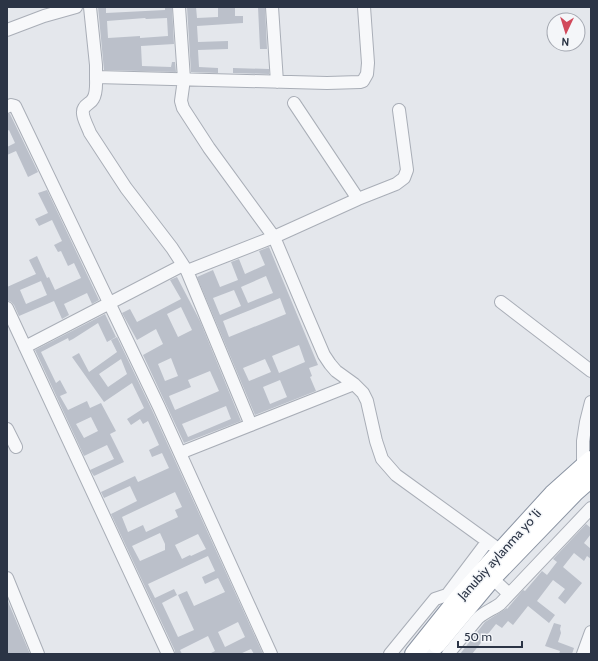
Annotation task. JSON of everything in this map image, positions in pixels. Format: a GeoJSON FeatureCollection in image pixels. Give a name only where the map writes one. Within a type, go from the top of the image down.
{"type":"FeatureCollection","features":[{"type":"Feature","properties":{"kind":"highway","name":"Janubiy aylanma yoʻli"},"geometry":{"type":"LineString","coordinates":[[431,654],[459,598],[494,546],[553,494],[589,473]]}},
{"type":"Feature","properties":{"kind":"highway","name":"Janubiy aylanma yoʻli"},"geometry":{"type":"LineString","coordinates":[[459,598],[492,578],[575,492],[589,473]]}},
{"type":"Feature","properties":{"kind":"highway","name":"Janubiy aylanma yoʻli"},"geometry":{"type":"LineString","coordinates":[[431,654],[454,635],[459,598]]}},
{"type":"Feature","properties":{"kind":"street"},"geometry":{"type":"LineString","coordinates":[[7,30],[44,16],[76,7]]}},
{"type":"Feature","properties":{"kind":"street"},"geometry":{"type":"LineString","coordinates":[[90,7],[96,65],[96,92],[94,99],[83,109],[82,112],[86,123],[90,133],[126,188],[168,242],[185,268],[251,425]]}},
{"type":"Feature","properties":{"kind":"street"},"geometry":{"type":"LineString","coordinates":[[179,7],[184,79],[181,101],[183,108],[274,237],[324,354],[330,364],[336,371],[354,384],[363,393],[367,401],[376,441],[382,459],[396,475],[494,546]]}},
{"type":"Feature","properties":{"kind":"street"},"geometry":{"type":"LineString","coordinates":[[272,7],[277,82]]}},
{"type":"Feature","properties":{"kind":"street"},"geometry":{"type":"LineString","coordinates":[[96,77],[277,82],[360,82],[363,81],[367,74],[368,63],[364,7]]}},
{"type":"Feature","properties":{"kind":"street"},"geometry":{"type":"LineString","coordinates":[[294,103],[358,200]]}},
{"type":"Feature","properties":{"kind":"street"},"geometry":{"type":"LineString","coordinates":[[7,107],[11,105],[15,106],[159,407],[271,654]]}},
{"type":"Feature","properties":{"kind":"street"},"geometry":{"type":"LineString","coordinates":[[25,347],[110,303],[185,268],[274,237],[396,184],[404,178],[406,170],[399,110]]}},
{"type":"Feature","properties":{"kind":"street"},"geometry":{"type":"LineString","coordinates":[[501,302],[591,371]]}},
{"type":"Feature","properties":{"kind":"street"},"geometry":{"type":"LineString","coordinates":[[7,308],[168,654]]}},
{"type":"Feature","properties":{"kind":"street"},"geometry":{"type":"LineString","coordinates":[[180,453],[354,384]]}},
{"type":"Feature","properties":{"kind":"street"},"geometry":{"type":"LineString","coordinates":[[589,473],[583,441],[591,402]]}},
{"type":"Feature","properties":{"kind":"street"},"geometry":{"type":"LineString","coordinates":[[7,429],[16,447]]}},
{"type":"Feature","properties":{"kind":"street"},"geometry":{"type":"LineString","coordinates":[[454,635],[482,614],[494,608],[591,508]]}},
{"type":"Feature","properties":{"kind":"street"},"geometry":{"type":"LineString","coordinates":[[7,578],[38,654]]}},
{"type":"Feature","properties":{"kind":"street"},"geometry":{"type":"LineString","coordinates":[[492,578],[509,594]]}},
{"type":"Feature","properties":{"kind":"street"},"geometry":{"type":"LineString","coordinates":[[390,654],[435,599],[459,598],[488,612]]}},
{"type":"Feature","properties":{"kind":"street"},"geometry":{"type":"LineString","coordinates":[[584,654],[591,632]]}},
{"type":"Feature","properties":{"kind":"building"},"geometry":{"type":"Polygon","coordinates":[[[98,7],[106,7],[106,13],[165,10],[165,7],[172,7],[174,44],[141,46],[142,66],[171,67],[172,62],[175,62],[176,72],[104,70],[98,7]],[[167,18],[107,21],[108,38],[168,36],[167,18]]]}},
{"type":"Feature","properties":{"kind":"building"},"geometry":{"type":"Polygon","coordinates":[[[187,7],[196,7],[197,18],[218,17],[218,7],[235,7],[235,16],[243,16],[243,23],[197,26],[198,42],[228,41],[228,49],[198,50],[199,67],[218,68],[218,73],[191,72],[187,7]]]}},
{"type":"Feature","properties":{"kind":"building"},"geometry":{"type":"Polygon","coordinates":[[[258,7],[265,7],[267,49],[260,49],[258,7]]]}},
{"type":"Feature","properties":{"kind":"building"},"geometry":{"type":"Polygon","coordinates":[[[233,68],[269,69],[269,74],[233,73],[233,68]]]}},
{"type":"Feature","properties":{"kind":"building"},"geometry":{"type":"Polygon","coordinates":[[[7,114],[10,114],[38,172],[28,177],[16,151],[7,155],[7,147],[15,143],[9,130],[7,131],[7,114]]]}},
{"type":"Feature","properties":{"kind":"building"},"geometry":{"type":"Polygon","coordinates":[[[47,190],[99,300],[92,304],[87,293],[64,304],[69,315],[62,319],[54,301],[19,316],[14,305],[7,300],[7,287],[36,274],[29,260],[37,256],[47,278],[49,277],[55,290],[81,278],[74,263],[68,266],[61,251],[58,252],[54,245],[62,241],[52,220],[39,226],[35,219],[48,213],[38,193],[47,190]],[[41,281],[20,290],[26,304],[47,295],[41,281]]]}},
{"type":"Feature","properties":{"kind":"building"},"geometry":{"type":"Polygon","coordinates":[[[269,247],[318,365],[309,368],[312,376],[310,377],[316,391],[255,415],[197,277],[213,270],[220,287],[238,280],[231,262],[239,259],[245,274],[265,265],[259,251],[269,247]],[[266,276],[241,287],[248,303],[273,293],[266,276]],[[234,290],[213,298],[220,315],[241,306],[234,290]],[[280,298],[223,321],[229,337],[286,314],[280,298]],[[299,345],[272,356],[279,373],[305,362],[299,345]],[[265,359],[243,368],[249,381],[271,372],[265,359]],[[280,380],[263,387],[270,404],[287,397],[280,380]]]}},
{"type":"Feature","properties":{"kind":"building"},"geometry":{"type":"Polygon","coordinates":[[[177,277],[200,321],[241,421],[184,443],[143,355],[163,344],[156,329],[137,340],[122,313],[130,309],[137,322],[181,299],[170,280],[177,277]],[[181,307],[167,314],[178,337],[192,330],[181,307]],[[171,358],[158,364],[165,381],[178,376],[171,358]],[[210,371],[188,380],[191,387],[169,396],[175,410],[219,391],[210,371]],[[226,406],[182,424],[188,437],[231,419],[226,406]]]}},
{"type":"Feature","properties":{"kind":"building"},"geometry":{"type":"Polygon","coordinates":[[[105,314],[116,337],[107,342],[98,323],[73,339],[69,341],[68,338],[41,352],[56,383],[60,380],[67,393],[60,396],[68,410],[87,401],[90,408],[101,403],[116,431],[110,434],[124,462],[94,476],[90,470],[114,459],[107,445],[84,456],[35,350],[105,314]],[[91,417],[76,424],[84,438],[98,431],[91,417]]]}},
{"type":"Feature","properties":{"kind":"building"},"geometry":{"type":"Polygon","coordinates":[[[117,337],[152,410],[263,654],[254,654],[251,649],[240,654],[209,654],[215,651],[208,636],[180,650],[182,654],[175,654],[175,651],[111,514],[137,501],[130,486],[104,498],[101,492],[135,476],[138,482],[169,468],[162,453],[152,457],[149,450],[159,445],[148,421],[143,424],[140,419],[131,425],[127,419],[144,408],[132,383],[104,402],[72,357],[79,353],[89,372],[117,352],[111,340],[117,337]],[[121,359],[99,374],[108,387],[127,374],[121,359]],[[175,492],[122,517],[128,532],[143,525],[146,532],[178,517],[175,510],[182,507],[175,492]],[[160,533],[132,546],[140,561],[165,550],[165,544],[160,533]],[[198,534],[175,545],[182,559],[206,549],[198,534]],[[208,556],[148,584],[155,598],[174,589],[177,595],[162,603],[178,637],[194,630],[178,595],[187,591],[194,606],[225,592],[218,578],[205,584],[202,577],[215,571],[208,556]],[[238,622],[218,632],[225,647],[245,637],[238,622]]]}},
{"type":"Feature","properties":{"kind":"building"},"geometry":{"type":"Polygon","coordinates":[[[586,524],[591,528],[591,534],[584,543],[591,549],[591,559],[587,556],[584,561],[574,553],[563,567],[582,583],[565,604],[558,598],[565,589],[553,580],[537,601],[555,615],[549,623],[528,606],[513,625],[508,621],[502,628],[496,624],[472,654],[460,654],[485,622],[507,609],[542,571],[547,575],[557,562],[553,559],[586,524]]]}},
{"type":"Feature","properties":{"kind":"building"},"geometry":{"type":"Polygon","coordinates":[[[7,598],[9,604],[30,654],[7,654],[7,598]]]}},
{"type":"Feature","properties":{"kind":"building"},"geometry":{"type":"Polygon","coordinates":[[[554,623],[561,625],[561,633],[558,642],[574,648],[572,654],[559,654],[560,651],[545,646],[554,623]]]}}]}
